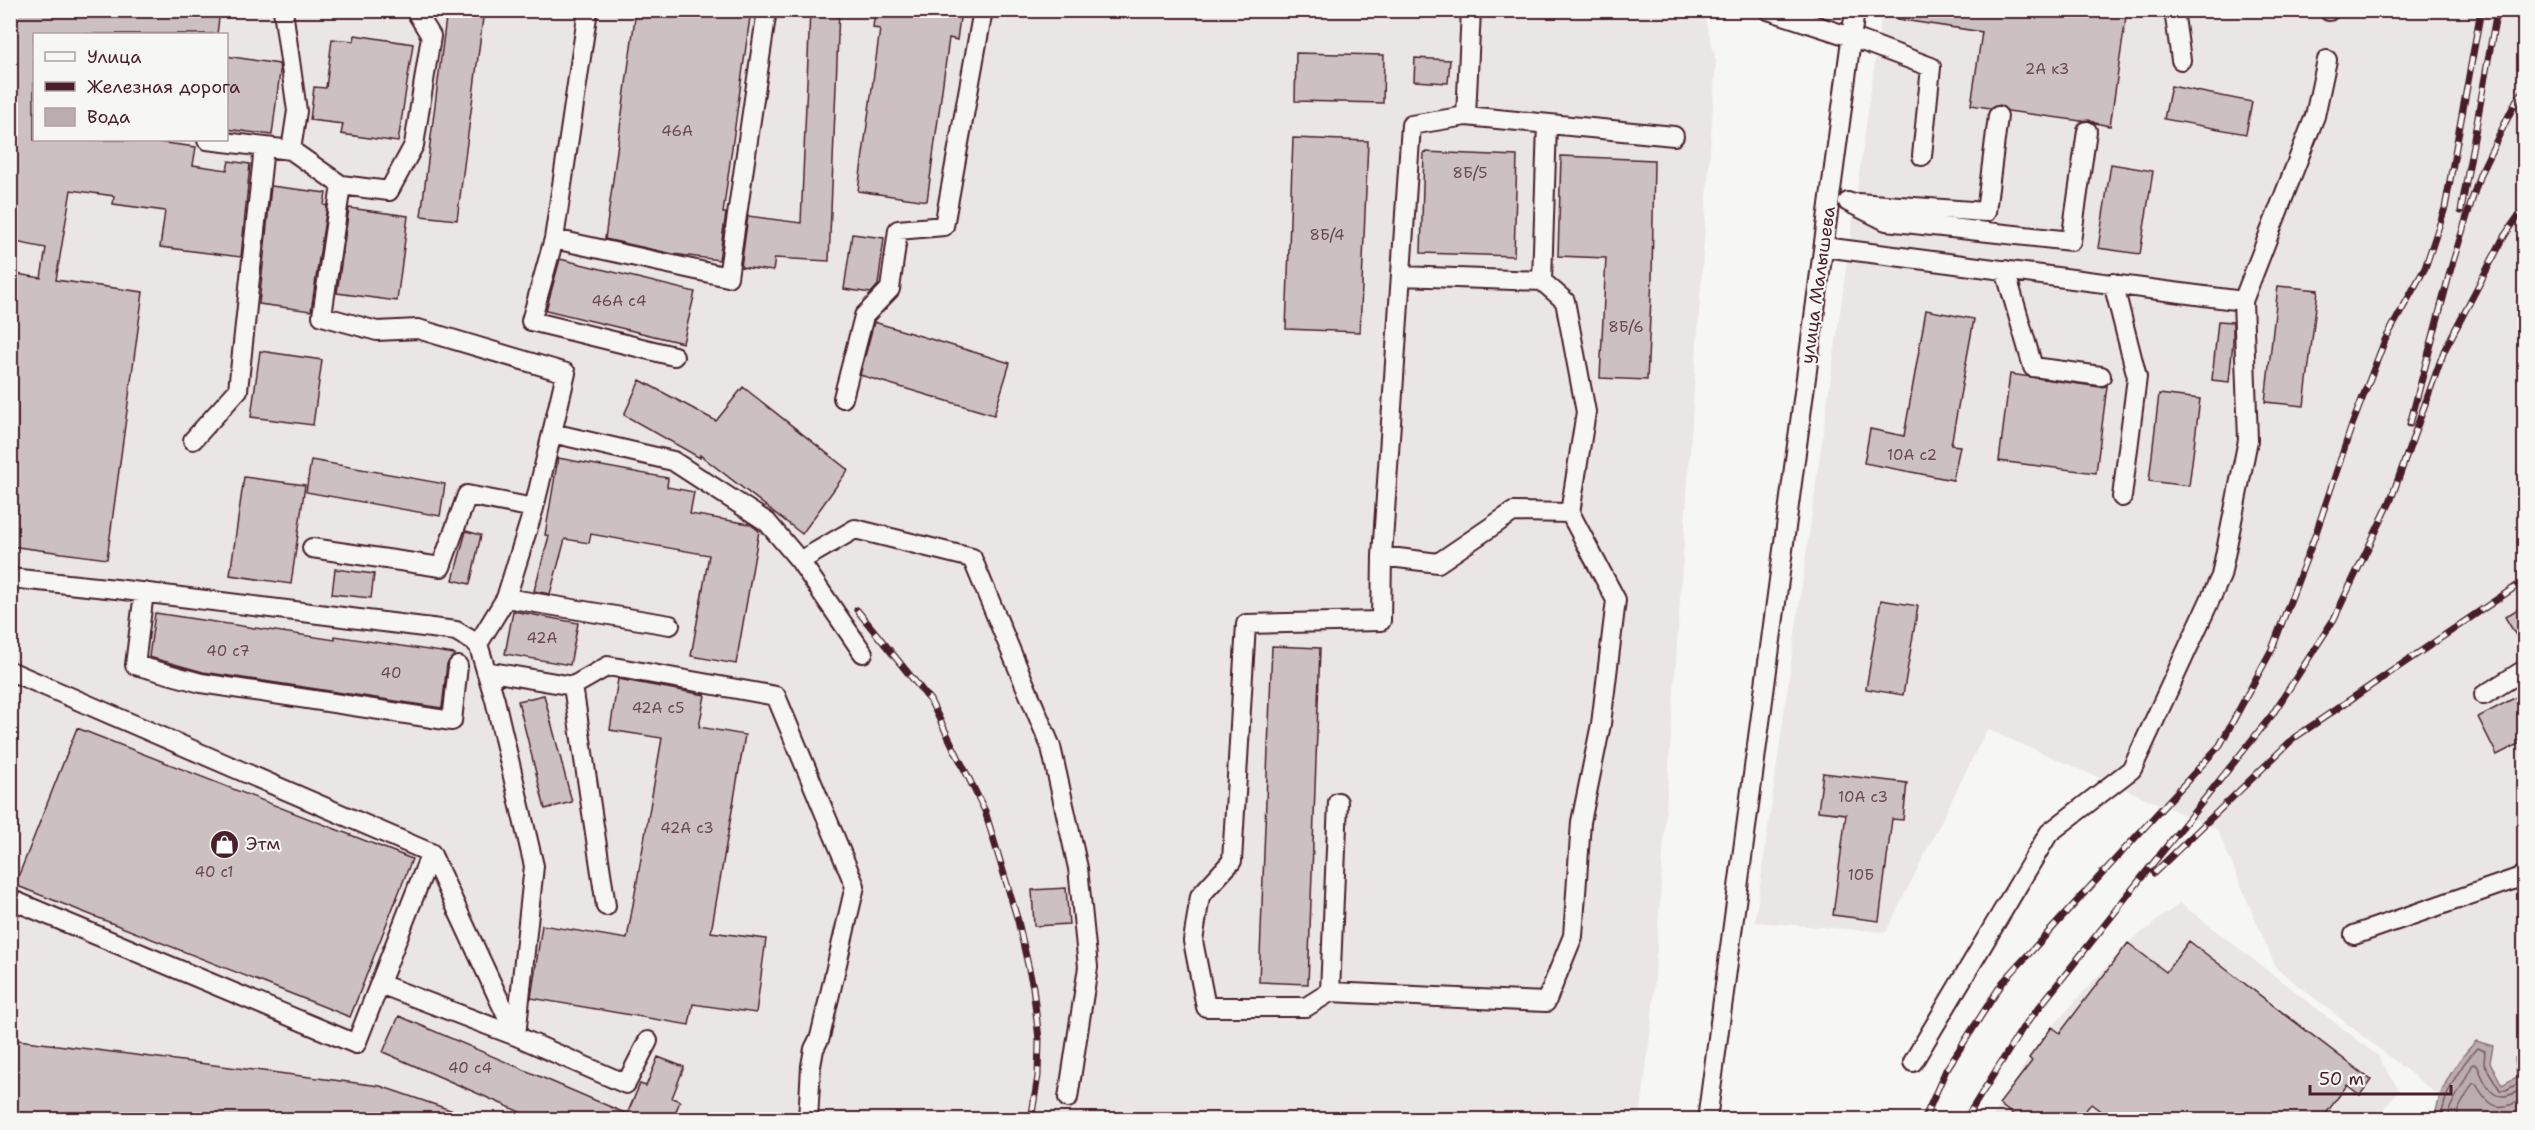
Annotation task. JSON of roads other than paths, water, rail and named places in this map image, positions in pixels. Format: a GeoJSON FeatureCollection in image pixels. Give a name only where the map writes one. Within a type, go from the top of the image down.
{"type":"FeatureCollection","features":[{"type":"Feature","properties":{"kind":"lane"},"geometry":{"type":"LineString","coordinates":[[283,10],[297,111],[291,150]]}},
{"type":"Feature","properties":{"kind":"lane"},"geometry":{"type":"LineString","coordinates":[[215,141],[291,150],[341,185],[389,191],[414,145],[431,36],[415,10]]}},
{"type":"Feature","properties":{"kind":"lane"},"geometry":{"type":"LineString","coordinates":[[588,10],[554,239],[531,321],[674,356]]}},
{"type":"Feature","properties":{"kind":"lane"},"geometry":{"type":"LineString","coordinates":[[554,239],[728,277],[767,10]]}},
{"type":"Feature","properties":{"kind":"lane"},"geometry":{"type":"LineString","coordinates":[[843,398],[864,316],[890,289],[897,230],[944,226],[984,10]]}},
{"type":"Feature","properties":{"kind":"lane"},"geometry":{"type":"LineString","coordinates":[[1466,117],[1471,10]]}},
{"type":"Feature","properties":{"kind":"lane"},"geometry":{"type":"LineString","coordinates":[[1768,10],[1851,37],[1930,67],[1922,156]]}},
{"type":"Feature","properties":{"kind":"lane","name":"улица Малышева"},"geometry":{"type":"LineString","coordinates":[[1707,1119],[1824,247],[1839,201],[1855,10]]}},
{"type":"Feature","properties":{"kind":"lane"},"geometry":{"type":"LineString","coordinates":[[2174,10],[2181,60]]}},
{"type":"Feature","properties":{"kind":"lane"},"geometry":{"type":"LineString","coordinates":[[1912,1062],[2049,833],[2132,769],[2221,576],[2248,440],[2243,301],[2315,117],[2327,60]]}},
{"type":"Feature","properties":{"kind":"lane"},"geometry":{"type":"LineString","coordinates":[[1839,201],[1986,212],[1998,116]]}},
{"type":"Feature","properties":{"kind":"lane"},"geometry":{"type":"LineString","coordinates":[[1401,276],[1542,280],[1565,301],[1586,412],[1570,513],[1616,600],[1601,724],[1581,822],[1573,936],[1546,1002],[1330,992],[1306,1006],[1206,1006],[1193,941],[1200,896],[1232,861],[1246,624],[1381,621],[1382,556],[1411,125],[1466,117],[1674,136]]}},
{"type":"Feature","properties":{"kind":"lane"},"geometry":{"type":"LineString","coordinates":[[1542,280],[1547,124]]}},
{"type":"Feature","properties":{"kind":"lane"},"geometry":{"type":"LineString","coordinates":[[1839,201],[1886,221],[2071,241],[2087,131]]}},
{"type":"Feature","properties":{"kind":"lane"},"geometry":{"type":"LineString","coordinates":[[193,440],[238,390],[264,147]]}},
{"type":"Feature","properties":{"kind":"lane"},"geometry":{"type":"LineString","coordinates":[[341,185],[322,316],[377,331],[418,329],[566,373],[534,508],[506,598],[478,644]]}},
{"type":"Feature","properties":{"kind":"lane"},"geometry":{"type":"LineString","coordinates":[[1824,247],[2243,301]]}},
{"type":"Feature","properties":{"kind":"lane"},"geometry":{"type":"LineString","coordinates":[[2005,270],[2033,367],[2101,376]]}},
{"type":"Feature","properties":{"kind":"lane"},"geometry":{"type":"LineString","coordinates":[[2113,283],[2137,377],[2122,496]]}},
{"type":"Feature","properties":{"kind":"lane"},"geometry":{"type":"LineString","coordinates":[[552,433],[673,461],[767,522],[800,561],[863,653]]}},
{"type":"Feature","properties":{"kind":"lane"},"geometry":{"type":"LineString","coordinates":[[312,548],[441,567],[467,495],[534,508]]}},
{"type":"Feature","properties":{"kind":"lane"},"geometry":{"type":"LineString","coordinates":[[1382,556],[1438,563],[1513,512],[1570,513]]}},
{"type":"Feature","properties":{"kind":"lane"},"geometry":{"type":"LineString","coordinates":[[800,561],[855,529],[972,558],[1051,747],[1078,868],[1088,967],[1068,1098]]}},
{"type":"Feature","properties":{"kind":"lane"},"geometry":{"type":"LineString","coordinates":[[10,578],[144,592],[456,631],[478,644],[534,866],[516,1036]]}},
{"type":"Feature","properties":{"kind":"lane"},"geometry":{"type":"LineString","coordinates":[[144,592],[135,665],[201,683],[452,721],[458,666]]}},
{"type":"Feature","properties":{"kind":"lane"},"geometry":{"type":"LineString","coordinates":[[506,598],[670,625]]}},
{"type":"Feature","properties":{"kind":"lane"},"geometry":{"type":"LineString","coordinates":[[486,671],[573,686],[608,666],[776,696],[855,886],[820,1037],[814,1049],[807,1119]]}},
{"type":"Feature","properties":{"kind":"lane"},"geometry":{"type":"LineString","coordinates":[[2484,695],[2524,670]]}},
{"type":"Feature","properties":{"kind":"lane"},"geometry":{"type":"LineString","coordinates":[[12,676],[431,853],[516,1036]]}},
{"type":"Feature","properties":{"kind":"lane"},"geometry":{"type":"LineString","coordinates":[[573,686],[606,906]]}},
{"type":"Feature","properties":{"kind":"lane"},"geometry":{"type":"LineString","coordinates":[[1330,992],[1338,802]]}},
{"type":"Feature","properties":{"kind":"lane"},"geometry":{"type":"LineString","coordinates":[[10,899],[356,1044],[431,853]]}},
{"type":"Feature","properties":{"kind":"lane"},"geometry":{"type":"LineString","coordinates":[[2354,935],[2524,876]]}},
{"type":"Feature","properties":{"kind":"lane"},"geometry":{"type":"LineString","coordinates":[[380,984],[516,1036],[626,1084],[648,1041]]}},
{"type":"Feature","properties":{"kind":"water"},"geometry":{"type":"Polygon","coordinates":[[[2476,1041],[2493,1046],[2490,1062],[2502,1085],[2517,1077],[2515,1058],[2524,1060],[2524,1119],[2435,1119],[2440,1097],[2449,1077],[2476,1041]]]}},
{"type":"Feature","properties":{"kind":"railway"},"geometry":{"type":"LineString","coordinates":[[1924,1120],[1946,1070],[2003,982],[2220,745],[2272,649],[2385,340],[2425,268],[2445,208],[2481,10]]}},
{"type":"Feature","properties":{"kind":"railway"},"geometry":{"type":"LineString","coordinates":[[2461,211],[2497,10]]}},
{"type":"Feature","properties":{"kind":"railway"},"geometry":{"type":"LineString","coordinates":[[2410,424],[2451,268],[2480,174],[2516,101],[2524,91]]}},
{"type":"Feature","properties":{"kind":"railway"},"geometry":{"type":"LineString","coordinates":[[2114,912],[2272,715],[2334,619],[2390,502],[2444,351],[2505,235],[2524,208]]}},
{"type":"Feature","properties":{"kind":"railway"},"geometry":{"type":"LineString","coordinates":[[2154,873],[2294,738],[2524,581]]}},
{"type":"Feature","properties":{"kind":"railway"},"geometry":{"type":"LineString","coordinates":[[857,610],[930,700],[985,811],[1018,921],[1033,987],[1039,1039],[1038,1076],[1031,1120]]}},
{"type":"Feature","properties":{"kind":"railway"},"geometry":{"type":"LineString","coordinates":[[1965,1120],[2022,1029],[2119,907]]}},
{"type":"Feature","properties":{"kind":"place","name":"Этм"},"geometry":{"type":"Point","coordinates":[225,844]}}]}
